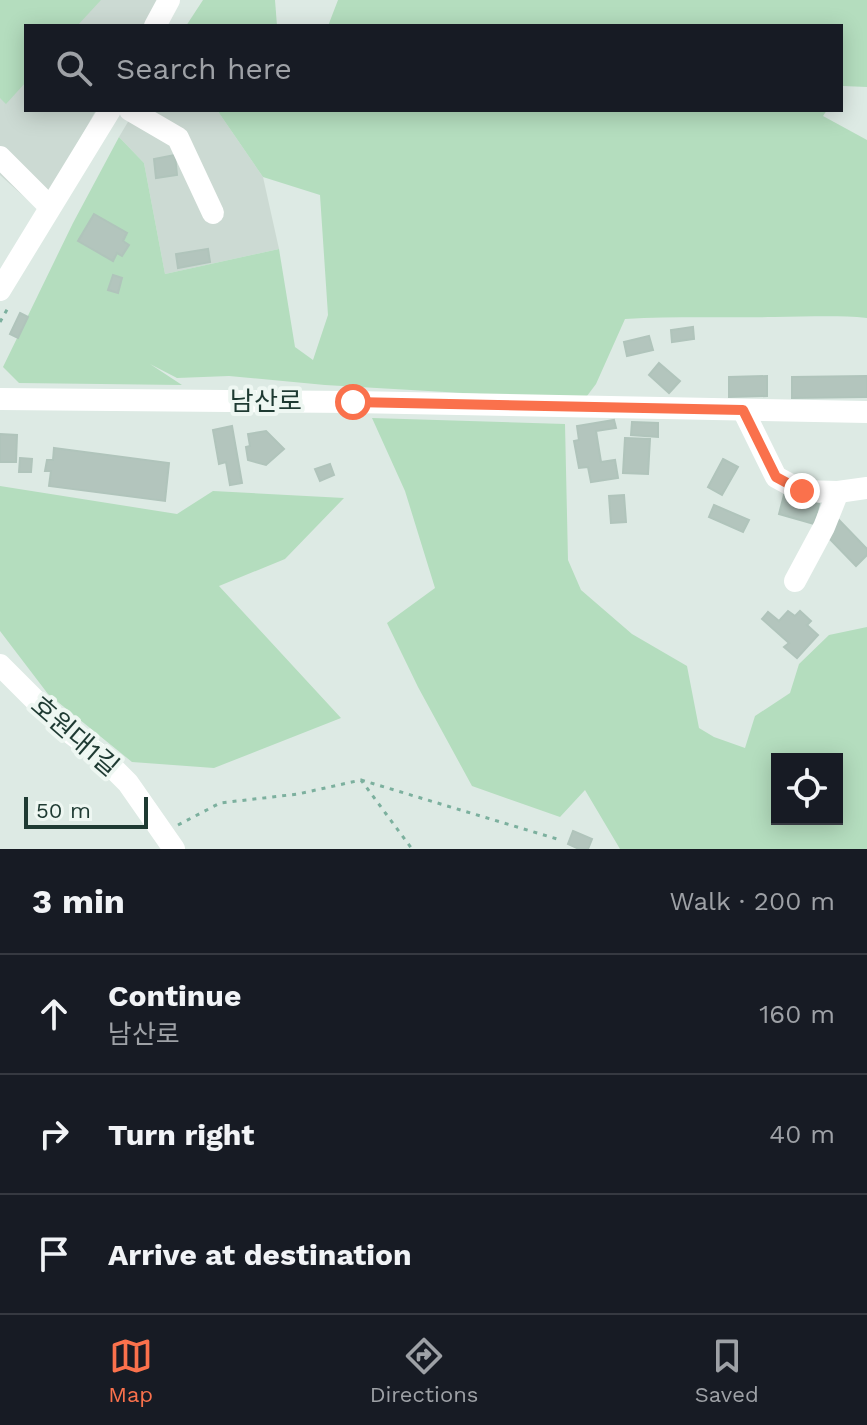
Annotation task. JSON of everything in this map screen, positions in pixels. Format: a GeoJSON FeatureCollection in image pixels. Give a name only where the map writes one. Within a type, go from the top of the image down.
{"type":"FeatureCollection","features":[{"type":"Feature","properties":{"kind":"street"},"geometry":{"type":"LineString","coordinates":[[156,24],[169,0]]}},
{"type":"Feature","properties":{"kind":"street"},"geometry":{"type":"LineString","coordinates":[[0,290],[109,112]]}},
{"type":"Feature","properties":{"kind":"street"},"geometry":{"type":"LineString","coordinates":[[133,112],[178,138],[213,213]]}},
{"type":"Feature","properties":{"kind":"street"},"geometry":{"type":"LineString","coordinates":[[0,157],[50,207]]}},
{"type":"Feature","properties":{"kind":"street","name":"남산로"},"geometry":{"type":"LineString","coordinates":[[0,399],[867,412]]}},
{"type":"Feature","properties":{"kind":"street"},"geometry":{"type":"LineString","coordinates":[[743,410],[776,477],[802,491],[838,492],[867,488]]}},
{"type":"Feature","properties":{"kind":"street"},"geometry":{"type":"LineString","coordinates":[[795,581],[838,492]]}},
{"type":"Feature","properties":{"kind":"street","name":"호원대1길"},"geometry":{"type":"LineString","coordinates":[[0,665],[61,726],[100,755],[128,783],[169,841]]}},
{"type":"Feature","properties":{"kind":"path"},"geometry":{"type":"LineString","coordinates":[[169,841],[220,803],[298,794],[361,780],[557,839]]}},
{"type":"Feature","properties":{"kind":"path"},"geometry":{"type":"LineString","coordinates":[[361,780],[412,849]]}},
{"type":"Feature","properties":{"kind":"shaded area"},"geometry":{"type":"Polygon","coordinates":[[[0,0],[158,0],[144,24],[24,24],[24,112],[95,112],[40,211],[0,175],[0,0]]]}},
{"type":"Feature","properties":{"kind":"shaded area"},"geometry":{"type":"Polygon","coordinates":[[[134,112],[218,112],[263,177],[279,249],[165,274],[144,163],[119,137],[134,112]]]}},
{"type":"Feature","properties":{"kind":"green space"},"geometry":{"type":"Polygon","coordinates":[[[0,0],[101,0],[79,24],[24,24],[24,84],[6,104],[0,98],[0,0]]]}},
{"type":"Feature","properties":{"kind":"green space"},"geometry":{"type":"Polygon","coordinates":[[[203,0],[275,0],[277,24],[187,24],[203,0]]]}},
{"type":"Feature","properties":{"kind":"green space"},"geometry":{"type":"Polygon","coordinates":[[[338,0],[867,0],[867,87],[843,86],[843,24],[329,24],[338,0]]]}},
{"type":"Feature","properties":{"kind":"green space"},"geometry":{"type":"Polygon","coordinates":[[[218,112],[826,112],[823,116],[867,140],[867,318],[625,319],[596,384],[584,400],[325,385],[229,376],[177,378],[150,364],[182,385],[19,383],[3,367],[119,137],[144,163],[165,274],[279,249],[295,347],[313,360],[328,315],[320,195],[263,177],[218,112]]]}},
{"type":"Feature","properties":{"kind":"green space"},"geometry":{"type":"Polygon","coordinates":[[[372,418],[565,424],[568,560],[581,590],[632,634],[687,666],[699,728],[745,748],[755,716],[790,693],[799,664],[829,635],[867,627],[867,849],[620,849],[585,790],[560,817],[472,786],[387,623],[435,588],[405,491],[372,418]]]}},
{"type":"Feature","properties":{"kind":"green space"},"geometry":{"type":"Polygon","coordinates":[[[0,486],[177,514],[213,491],[344,498],[285,559],[219,586],[341,718],[214,768],[132,762],[48,694],[0,631],[0,486]]]}},
{"type":"Feature","properties":{"kind":"building"},"geometry":{"type":"Polygon","coordinates":[[[175,155],[177,175],[156,178],[154,159],[175,155]]]}},
{"type":"Feature","properties":{"kind":"building"},"geometry":{"type":"Polygon","coordinates":[[[94,214],[127,233],[123,241],[129,245],[122,256],[117,253],[113,261],[78,241],[94,214]]]}},
{"type":"Feature","properties":{"kind":"building"},"geometry":{"type":"Polygon","coordinates":[[[208,249],[210,262],[178,268],[176,254],[208,249]]]}},
{"type":"Feature","properties":{"kind":"building"},"geometry":{"type":"Polygon","coordinates":[[[113,275],[122,278],[118,293],[108,290],[113,275]]]}},
{"type":"Feature","properties":{"kind":"building"},"geometry":{"type":"Polygon","coordinates":[[[20,313],[28,317],[18,338],[10,334],[20,313]]]}},
{"type":"Feature","properties":{"kind":"building"},"geometry":{"type":"Polygon","coordinates":[[[693,327],[694,339],[672,342],[671,330],[693,327]]]}},
{"type":"Feature","properties":{"kind":"building"},"geometry":{"type":"Polygon","coordinates":[[[649,336],[653,350],[627,356],[624,342],[649,336]]]}},
{"type":"Feature","properties":{"kind":"building"},"geometry":{"type":"Polygon","coordinates":[[[659,363],[680,381],[669,393],[649,375],[659,363]]]}},
{"type":"Feature","properties":{"kind":"building"},"geometry":{"type":"Polygon","coordinates":[[[767,376],[767,396],[729,397],[729,377],[767,376]]]}},
{"type":"Feature","properties":{"kind":"building"},"geometry":{"type":"Polygon","coordinates":[[[867,376],[867,397],[792,398],[792,377],[867,376]]]}},
{"type":"Feature","properties":{"kind":"building"},"geometry":{"type":"Polygon","coordinates":[[[614,420],[616,428],[596,431],[601,462],[615,460],[618,478],[591,482],[588,467],[579,468],[574,441],[579,440],[577,426],[614,420]]]}},
{"type":"Feature","properties":{"kind":"building"},"geometry":{"type":"Polygon","coordinates":[[[632,422],[658,423],[658,437],[631,435],[632,422]]]}},
{"type":"Feature","properties":{"kind":"building"},"geometry":{"type":"Polygon","coordinates":[[[232,426],[242,483],[230,485],[226,462],[219,464],[213,430],[232,426]]]}},
{"type":"Feature","properties":{"kind":"building"},"geometry":{"type":"Polygon","coordinates":[[[266,431],[284,449],[266,465],[248,460],[248,434],[266,431]]]}},
{"type":"Feature","properties":{"kind":"building"},"geometry":{"type":"Polygon","coordinates":[[[0,434],[17,435],[16,462],[0,462],[0,434]]]}},
{"type":"Feature","properties":{"kind":"building"},"geometry":{"type":"Polygon","coordinates":[[[625,438],[650,439],[648,474],[623,473],[625,438]]]}},
{"type":"Feature","properties":{"kind":"building"},"geometry":{"type":"Polygon","coordinates":[[[54,448],[169,463],[165,501],[49,486],[51,471],[45,471],[47,460],[53,460],[54,448]]]}},
{"type":"Feature","properties":{"kind":"building"},"geometry":{"type":"Polygon","coordinates":[[[20,458],[32,459],[31,472],[19,472],[20,458]]]}},
{"type":"Feature","properties":{"kind":"building"},"geometry":{"type":"Polygon","coordinates":[[[723,459],[738,467],[722,495],[708,487],[723,459]]]}},
{"type":"Feature","properties":{"kind":"building"},"geometry":{"type":"Polygon","coordinates":[[[330,464],[334,475],[320,481],[315,469],[330,464]]]}},
{"type":"Feature","properties":{"kind":"building"},"geometry":{"type":"Polygon","coordinates":[[[624,495],[626,522],[611,523],[609,496],[624,495]]]}},
{"type":"Feature","properties":{"kind":"building"},"geometry":{"type":"Polygon","coordinates":[[[784,495],[819,504],[814,524],[779,514],[784,495]]]}},
{"type":"Feature","properties":{"kind":"building"},"geometry":{"type":"Polygon","coordinates":[[[714,505],[749,520],[743,532],[709,517],[714,505]]]}},
{"type":"Feature","properties":{"kind":"building"},"geometry":{"type":"Polygon","coordinates":[[[839,520],[867,549],[867,555],[856,566],[825,534],[839,520]]]}},
{"type":"Feature","properties":{"kind":"building"},"geometry":{"type":"Polygon","coordinates":[[[788,611],[795,616],[800,611],[811,621],[807,625],[818,635],[797,658],[784,647],[789,643],[762,619],[768,612],[779,621],[788,611]]]}},
{"type":"Feature","properties":{"kind":"building"},"geometry":{"type":"Polygon","coordinates":[[[573,831],[592,839],[588,849],[568,844],[573,831]]]}},
{"type":"Feature","properties":{"kind":"route"},"geometry":{"type":"LineString","coordinates":[[353,402],[743,410],[776,477],[802,491]]}}]}
